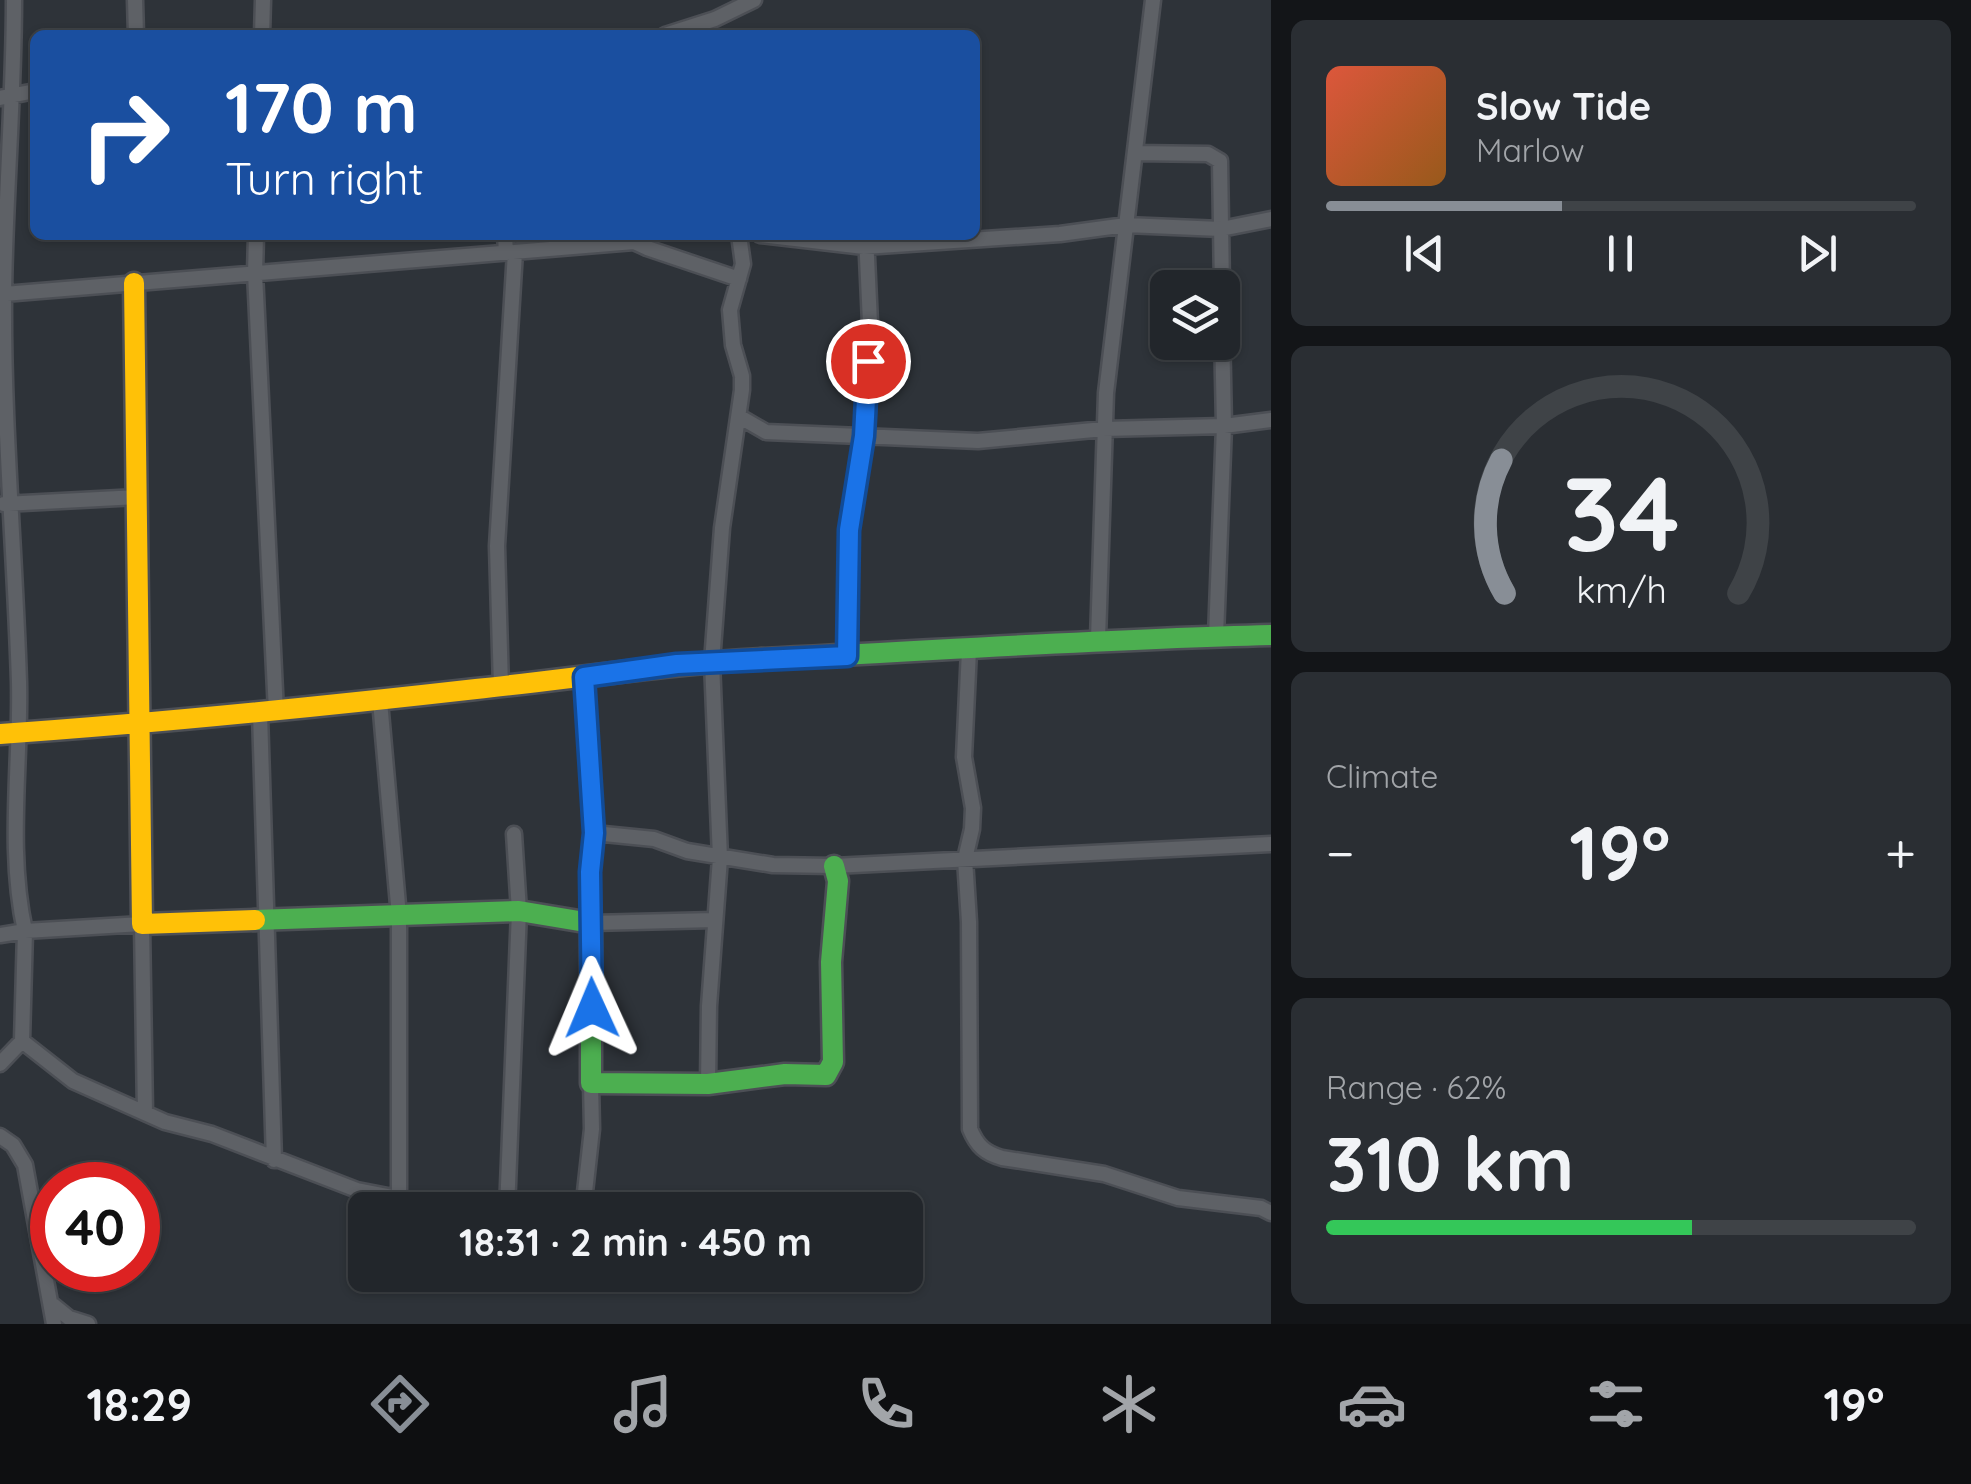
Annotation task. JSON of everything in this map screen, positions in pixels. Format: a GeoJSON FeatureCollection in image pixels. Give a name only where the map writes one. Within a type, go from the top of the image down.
{"type":"FeatureCollection","features":[{"type":"Feature","properties":{"kind":"street"},"geometry":{"type":"LineString","coordinates":[[0,1064],[22,1041],[25,931],[17,896],[10,734],[16,590],[4,504],[7,97],[14,0]]}},
{"type":"Feature","properties":{"kind":"street"},"geometry":{"type":"LineString","coordinates":[[135,0],[136,30]]}},
{"type":"Feature","properties":{"kind":"street"},"geometry":{"type":"LineString","coordinates":[[262,30],[263,0]]}},
{"type":"Feature","properties":{"kind":"street"},"geometry":{"type":"LineString","coordinates":[[680,30],[754,0]]}},
{"type":"Feature","properties":{"kind":"street"},"geometry":{"type":"LineString","coordinates":[[1098,639],[1106,392],[1153,0]]}},
{"type":"Feature","properties":{"kind":"street"},"geometry":{"type":"LineString","coordinates":[[1135,153],[1208,154],[1220,160],[1222,270]]}},
{"type":"Feature","properties":{"kind":"street"},"geometry":{"type":"LineString","coordinates":[[980,237],[1060,234],[1126,226],[1221,230],[1271,219]]}},
{"type":"Feature","properties":{"kind":"street"},"geometry":{"type":"LineString","coordinates":[[256,240],[268,713],[266,918],[274,1160]]}},
{"type":"Feature","properties":{"kind":"street"},"geometry":{"type":"LineString","coordinates":[[501,687],[498,546],[511,253],[507,240]]}},
{"type":"Feature","properties":{"kind":"street"},"geometry":{"type":"LineString","coordinates":[[4,294],[511,253],[622,240]]}},
{"type":"Feature","properties":{"kind":"street"},"geometry":{"type":"LineString","coordinates":[[633,240],[738,279]]}},
{"type":"Feature","properties":{"kind":"street"},"geometry":{"type":"LineString","coordinates":[[708,1084],[709,1006],[720,858],[712,662],[722,528],[740,416],[742,376],[733,346],[730,310],[743,264],[741,240]]}},
{"type":"Feature","properties":{"kind":"street"},"geometry":{"type":"LineString","coordinates":[[847,656],[849,530],[864,436],[870,323],[865,241],[893,240]]}},
{"type":"Feature","properties":{"kind":"street"},"geometry":{"type":"LineString","coordinates":[[134,283],[144,1114]]}},
{"type":"Feature","properties":{"kind":"street"},"geometry":{"type":"LineString","coordinates":[[1216,636],[1223,360]]}},
{"type":"Feature","properties":{"kind":"street"},"geometry":{"type":"LineString","coordinates":[[740,416],[766,432],[978,441],[1271,420]]}},
{"type":"Feature","properties":{"kind":"street"},"geometry":{"type":"LineString","coordinates":[[4,504],[138,496]]}},
{"type":"Feature","properties":{"kind":"street"},"geometry":{"type":"LineString","coordinates":[[10,734],[140,726],[380,702],[645,667],[969,650],[1098,639],[1271,635]]}},
{"type":"Feature","properties":{"kind":"street"},"geometry":{"type":"LineString","coordinates":[[969,650],[964,757],[972,829],[964,859],[969,922],[970,1130],[976,1143],[988,1154],[1002,1158],[1104,1174],[1178,1198],[1261,1208],[1271,1213]]}},
{"type":"Feature","properties":{"kind":"street"},"geometry":{"type":"LineString","coordinates":[[584,677],[594,833],[590,872],[592,1129],[584,1192]]}},
{"type":"Feature","properties":{"kind":"street"},"geometry":{"type":"LineString","coordinates":[[380,702],[399,916],[398,1192]]}},
{"type":"Feature","properties":{"kind":"street"},"geometry":{"type":"LineString","coordinates":[[594,833],[654,839],[686,851],[773,866],[1271,844]]}},
{"type":"Feature","properties":{"kind":"street"},"geometry":{"type":"LineString","coordinates":[[509,1192],[518,911],[514,834]]}},
{"type":"Feature","properties":{"kind":"street"},"geometry":{"type":"LineString","coordinates":[[591,1083],[708,1084],[784,1074],[826,1075],[833,1062],[830,962],[838,881],[834,866]]}},
{"type":"Feature","properties":{"kind":"street"},"geometry":{"type":"LineString","coordinates":[[0,934],[453,911],[518,911],[591,924],[715,920]]}},
{"type":"Feature","properties":{"kind":"street"},"geometry":{"type":"LineString","coordinates":[[22,1041],[72,1081],[144,1114],[212,1134],[366,1192]]}},
{"type":"Feature","properties":{"kind":"street"},"geometry":{"type":"LineString","coordinates":[[0,1136],[13,1146],[26,1165],[54,1324]]}},
{"type":"Feature","properties":{"kind":"street"},"geometry":{"type":"LineString","coordinates":[[52,1305],[68,1318],[88,1324]]}},
{"type":"Feature","properties":{"kind":"traffic: fast"},"geometry":{"type":"LineString","coordinates":[[762,659],[1271,635]]}},
{"type":"Feature","properties":{"kind":"traffic: fast"},"geometry":{"type":"LineString","coordinates":[[255,920],[519,911],[591,923],[591,1083],[708,1084],[785,1074],[826,1075],[833,1062],[831,962],[838,881],[834,866]]}},
{"type":"Feature","properties":{"kind":"traffic: slow"},"geometry":{"type":"LineString","coordinates":[[134,283],[142,924],[255,920]]}},
{"type":"Feature","properties":{"kind":"traffic: slow"},"geometry":{"type":"LineString","coordinates":[[0,734],[238,714],[762,659]]}},
{"type":"Feature","properties":{"kind":"route"},"geometry":{"type":"LineString","coordinates":[[592,1008],[590,872],[594,833],[584,677],[677,664],[847,656],[849,530],[864,436],[868,361]]}}]}
